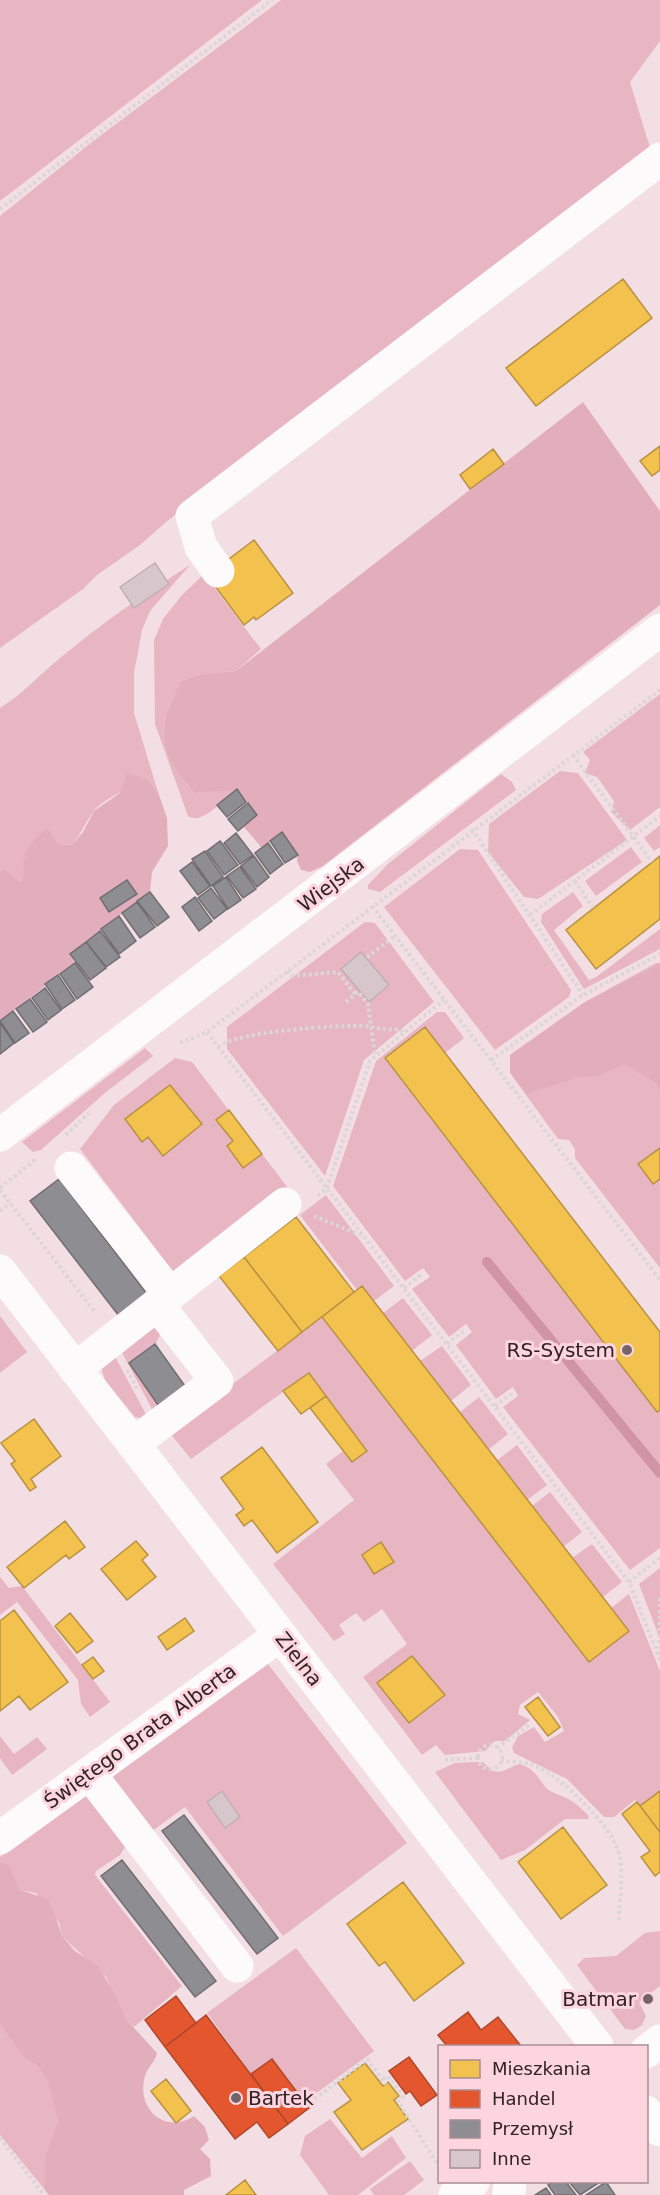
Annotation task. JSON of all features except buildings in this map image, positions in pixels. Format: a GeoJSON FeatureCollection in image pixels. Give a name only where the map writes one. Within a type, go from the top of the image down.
{"type":"FeatureCollection","features":[{"type":"Feature","properties":{"kind":"street"},"geometry":{"type":"LineString","coordinates":[[218,572],[201,547],[192,516],[660,159]]}},
{"type":"Feature","properties":{"kind":"street","name":"Wiejska"},"geometry":{"type":"LineString","coordinates":[[0,1135],[660,630]]}},
{"type":"Feature","properties":{"kind":"street"},"geometry":{"type":"LineString","coordinates":[[59,1160],[164,1299],[217,1381],[133,1444]]}},
{"type":"Feature","properties":{"kind":"street"},"geometry":{"type":"LineString","coordinates":[[75,1369],[164,1299],[302,1207]]}},
{"type":"Feature","properties":{"kind":"street","name":"Zielna"},"geometry":{"type":"LineString","coordinates":[[0,1271],[596,2045]]}},
{"type":"Feature","properties":{"kind":"street","name":"Świętego Brata Alberta"},"geometry":{"type":"LineString","coordinates":[[0,1838],[280,1635]]}},
{"type":"Feature","properties":{"kind":"street"},"geometry":{"type":"LineString","coordinates":[[89,1773],[237,1966]]}},
{"type":"Feature","properties":{"kind":"street"},"geometry":{"type":"LineString","coordinates":[[648,2050],[660,2041]]}},
{"type":"Feature","properties":{"kind":"street"},"geometry":{"type":"LineString","coordinates":[[648,2115],[660,2130]]}},
{"type":"Feature","properties":{"kind":"street"},"geometry":{"type":"LineString","coordinates":[[455,2195],[470,2183]]}},
{"type":"Feature","properties":{"kind":"path"},"geometry":{"type":"LineString","coordinates":[[0,209],[131,105],[272,0]]}},
{"type":"Feature","properties":{"kind":"path"},"geometry":{"type":"LineString","coordinates":[[171,1046],[207,1032],[472,829],[660,690]]}},
{"type":"Feature","properties":{"kind":"path"},"geometry":{"type":"LineString","coordinates":[[573,755],[652,862]]}},
{"type":"Feature","properties":{"kind":"path"},"geometry":{"type":"LineString","coordinates":[[530,915],[660,816]]}},
{"type":"Feature","properties":{"kind":"path"},"geometry":{"type":"LineString","coordinates":[[472,829],[583,995]]}},
{"type":"Feature","properties":{"kind":"path"},"geometry":{"type":"LineString","coordinates":[[575,881],[593,908]]}},
{"type":"Feature","properties":{"kind":"path"},"geometry":{"type":"LineString","coordinates":[[372,906],[660,1280]]}},
{"type":"Feature","properties":{"kind":"path"},"geometry":{"type":"LineString","coordinates":[[367,957],[395,936]]}},
{"type":"Feature","properties":{"kind":"path"},"geometry":{"type":"LineString","coordinates":[[491,1060],[583,995],[660,954]]}},
{"type":"Feature","properties":{"kind":"path"},"geometry":{"type":"LineString","coordinates":[[287,971],[292,976],[338,972],[355,994]]}},
{"type":"Feature","properties":{"kind":"path"},"geometry":{"type":"LineString","coordinates":[[346,1002],[358,992],[368,1004],[375,1056]]}},
{"type":"Feature","properties":{"kind":"path"},"geometry":{"type":"LineString","coordinates":[[363,1236],[302,1207],[327,1188],[370,1061],[444,1000]]}},
{"type":"Feature","properties":{"kind":"path"},"geometry":{"type":"LineString","coordinates":[[219,1047],[223,1043],[243,1038],[287,1031],[345,1026],[382,1031],[400,1029],[403,1033]]}},
{"type":"Feature","properties":{"kind":"path"},"geometry":{"type":"LineString","coordinates":[[207,1032],[629,1582],[660,1659]]}},
{"type":"Feature","properties":{"kind":"path"},"geometry":{"type":"LineString","coordinates":[[64,1137],[97,1105]]}},
{"type":"Feature","properties":{"kind":"path"},"geometry":{"type":"LineString","coordinates":[[0,1188],[59,1160]]}},
{"type":"Feature","properties":{"kind":"path"},"geometry":{"type":"LineString","coordinates":[[0,1211],[11,1203]]}},
{"type":"Feature","properties":{"kind":"path"},"geometry":{"type":"LineString","coordinates":[[404,1288],[423,1273]]}},
{"type":"Feature","properties":{"kind":"path"},"geometry":{"type":"LineString","coordinates":[[447,1344],[466,1329]]}},
{"type":"Feature","properties":{"kind":"path"},"geometry":{"type":"LineString","coordinates":[[495,1406],[514,1392]]}},
{"type":"Feature","properties":{"kind":"path"},"geometry":{"type":"LineString","coordinates":[[629,1582],[660,1558]]}},
{"type":"Feature","properties":{"kind":"path"},"geometry":{"type":"LineString","coordinates":[[660,1595],[660,1659]]}},
{"type":"Feature","properties":{"kind":"path"},"geometry":{"type":"LineString","coordinates":[[497,1748],[529,1725]]}},
{"type":"Feature","properties":{"kind":"path"},"geometry":{"type":"LineString","coordinates":[[490,1745],[497,1748],[501,1760],[497,1767],[486,1769],[480,1765],[478,1758],[482,1747],[490,1745]]}},
{"type":"Feature","properties":{"kind":"path"},"geometry":{"type":"LineString","coordinates":[[445,1760],[478,1758]]}},
{"type":"Feature","properties":{"kind":"path"},"geometry":{"type":"LineString","coordinates":[[501,1760],[534,1766],[556,1779],[610,1834],[618,1850],[621,1868],[619,1920]]}},
{"type":"Feature","properties":{"kind":"path"},"geometry":{"type":"LineString","coordinates":[[309,2103],[367,2059],[386,2084]]}},
{"type":"Feature","properties":{"kind":"path"},"geometry":{"type":"LineString","coordinates":[[383,2079],[388,2076],[403,2097],[398,2101],[438,2165]]}},
{"type":"Feature","properties":{"kind":"path"},"geometry":{"type":"LineString","coordinates":[[0,2138],[44,2195]]}},
{"type":"Feature","properties":{"kind":"shaded area"},"geometry":{"type":"Polygon","coordinates":[[[0,0],[262,0],[0,201],[0,0]]]}},
{"type":"Feature","properties":{"kind":"shaded area"},"geometry":{"type":"Polygon","coordinates":[[[281,0],[660,0],[660,41],[630,82],[651,151],[166,522],[140,545],[97,575],[83,589],[0,648],[0,216],[92,142],[281,0]]]}},
{"type":"Feature","properties":{"kind":"shaded area"},"geometry":{"type":"Polygon","coordinates":[[[583,402],[660,511],[660,605],[323,866],[310,872],[301,870],[297,861],[298,854],[282,833],[262,848],[243,826],[257,815],[237,790],[194,793],[173,765],[164,740],[167,713],[181,681],[201,674],[236,671],[583,402]]]}},
{"type":"Feature","properties":{"kind":"shaded area"},"geometry":{"type":"Polygon","coordinates":[[[190,565],[150,611],[142,630],[134,673],[134,713],[158,792],[147,779],[110,798],[97,807],[72,845],[59,844],[48,828],[24,857],[24,877],[21,882],[4,870],[0,872],[0,708],[107,621],[190,565]]]}},
{"type":"Feature","properties":{"kind":"shaded area"},"geometry":{"type":"Polygon","coordinates":[[[204,574],[261,649],[236,671],[201,674],[181,681],[167,713],[164,739],[167,752],[173,765],[194,793],[237,789],[206,814],[194,818],[188,816],[155,724],[154,640],[163,619],[182,595],[204,574]]]}},
{"type":"Feature","properties":{"kind":"shaded area"},"geometry":{"type":"Polygon","coordinates":[[[660,694],[660,807],[630,830],[611,812],[614,801],[597,777],[585,773],[590,760],[583,752],[660,694]]]}},
{"type":"Feature","properties":{"kind":"shaded area"},"geometry":{"type":"Polygon","coordinates":[[[560,771],[578,773],[627,840],[538,899],[524,897],[488,852],[489,824],[560,771]]]}},
{"type":"Feature","properties":{"kind":"shaded area"},"geometry":{"type":"Polygon","coordinates":[[[127,773],[147,779],[158,792],[167,818],[168,846],[152,872],[150,892],[70,954],[75,963],[0,1021],[0,872],[4,869],[21,882],[27,849],[48,828],[59,844],[72,845],[83,832],[94,811],[120,793],[127,773]]]}},
{"type":"Feature","properties":{"kind":"shaded area"},"geometry":{"type":"Polygon","coordinates":[[[501,774],[512,782],[516,790],[380,892],[368,889],[368,885],[388,864],[501,774]]]}},
{"type":"Feature","properties":{"kind":"shaded area"},"geometry":{"type":"Polygon","coordinates":[[[660,825],[660,847],[654,851],[644,838],[660,825]]]}},
{"type":"Feature","properties":{"kind":"shaded area"},"geometry":{"type":"Polygon","coordinates":[[[631,847],[642,862],[596,896],[585,881],[631,847]]]}},
{"type":"Feature","properties":{"kind":"shaded area"},"geometry":{"type":"Polygon","coordinates":[[[460,849],[478,850],[571,990],[569,997],[495,1050],[384,907],[460,849]]]}},
{"type":"Feature","properties":{"kind":"shaded area"},"geometry":{"type":"Polygon","coordinates":[[[573,892],[583,906],[554,930],[589,980],[660,929],[660,949],[584,989],[541,922],[542,914],[573,892]]]}},
{"type":"Feature","properties":{"kind":"shaded area"},"geometry":{"type":"Polygon","coordinates":[[[365,922],[375,923],[434,1002],[364,1060],[325,1176],[227,1049],[227,1027],[365,922]]]}},
{"type":"Feature","properties":{"kind":"shaded area"},"geometry":{"type":"Polygon","coordinates":[[[656,963],[660,963],[660,1268],[575,1158],[575,1149],[569,1140],[558,1139],[510,1073],[510,1055],[585,1002],[656,963]]]}},
{"type":"Feature","properties":{"kind":"shaded area"},"geometry":{"type":"Polygon","coordinates":[[[660,964],[660,1091],[655,1082],[624,1064],[598,1076],[579,1077],[526,1094],[510,1072],[510,1055],[585,1002],[660,964]]]}},
{"type":"Feature","properties":{"kind":"shaded area"},"geometry":{"type":"Polygon","coordinates":[[[437,1012],[445,1012],[464,1038],[445,1053],[425,1027],[385,1059],[657,1412],[660,1410],[660,1548],[630,1570],[503,1407],[518,1396],[513,1387],[496,1399],[456,1345],[472,1332],[466,1324],[449,1337],[412,1289],[430,1277],[423,1268],[405,1281],[333,1186],[376,1061],[437,1012]]]}},
{"type":"Feature","properties":{"kind":"shaded area"},"geometry":{"type":"Polygon","coordinates":[[[145,1048],[153,1056],[106,1092],[41,1150],[33,1152],[22,1142],[145,1048]]]}},
{"type":"Feature","properties":{"kind":"shaded area"},"geometry":{"type":"Polygon","coordinates":[[[175,1058],[192,1062],[288,1188],[177,1277],[80,1149],[114,1105],[175,1058]]]}},
{"type":"Feature","properties":{"kind":"shaded area"},"geometry":{"type":"Polygon","coordinates":[[[326,1195],[394,1286],[374,1301],[362,1286],[357,1290],[300,1215],[326,1195]]]}},
{"type":"Feature","properties":{"kind":"shaded area"},"geometry":{"type":"Polygon","coordinates":[[[403,1298],[432,1335],[412,1351],[383,1313],[403,1298]]]}},
{"type":"Feature","properties":{"kind":"shaded area"},"geometry":{"type":"Polygon","coordinates":[[[0,1316],[27,1352],[0,1373],[0,1316]]]}},
{"type":"Feature","properties":{"kind":"shaded area"},"geometry":{"type":"Polygon","coordinates":[[[322,1317],[589,1662],[611,1608],[629,1594],[660,1671],[660,1832],[635,1800],[614,1817],[604,1817],[567,1779],[514,1753],[512,1747],[518,1736],[534,1727],[545,1742],[564,1731],[558,1717],[538,1692],[520,1705],[518,1714],[530,1720],[505,1741],[495,1741],[485,1751],[445,1755],[436,1745],[422,1755],[363,1677],[407,1644],[382,1609],[364,1622],[356,1613],[339,1625],[345,1634],[334,1641],[273,1564],[354,1500],[326,1464],[343,1451],[367,1451],[309,1373],[191,1459],[169,1432],[322,1317]]]}},
{"type":"Feature","properties":{"kind":"shaded area"},"geometry":{"type":"Polygon","coordinates":[[[152,1327],[162,1331],[155,1345],[185,1386],[155,1415],[118,1345],[152,1327]]]}},
{"type":"Feature","properties":{"kind":"shaded area"},"geometry":{"type":"Polygon","coordinates":[[[442,1346],[471,1385],[451,1401],[420,1361],[442,1346]]]}},
{"type":"Feature","properties":{"kind":"shaded area"},"geometry":{"type":"Polygon","coordinates":[[[111,1349],[149,1420],[135,1417],[105,1380],[101,1367],[111,1349]]]}},
{"type":"Feature","properties":{"kind":"shaded area"},"geometry":{"type":"Polygon","coordinates":[[[479,1397],[508,1434],[488,1450],[459,1413],[479,1397]]]}},
{"type":"Feature","properties":{"kind":"shaded area"},"geometry":{"type":"Polygon","coordinates":[[[517,1445],[547,1485],[527,1500],[496,1461],[517,1445]]]}},
{"type":"Feature","properties":{"kind":"shaded area"},"geometry":{"type":"Polygon","coordinates":[[[550,1492],[582,1532],[563,1547],[532,1506],[550,1492]]]}},
{"type":"Feature","properties":{"kind":"shaded area"},"geometry":{"type":"Polygon","coordinates":[[[592,1544],[622,1582],[603,1597],[572,1558],[592,1544]]]}},
{"type":"Feature","properties":{"kind":"shaded area"},"geometry":{"type":"Polygon","coordinates":[[[660,1568],[660,1639],[639,1584],[660,1568]]]}},
{"type":"Feature","properties":{"kind":"shaded area"},"geometry":{"type":"Polygon","coordinates":[[[0,1577],[9,1588],[22,1586],[110,1702],[90,1717],[81,1704],[78,1680],[17,1602],[0,1615],[0,1577]]]}},
{"type":"Feature","properties":{"kind":"shaded area"},"geometry":{"type":"Polygon","coordinates":[[[264,1659],[407,1843],[283,1936],[185,1807],[151,1832],[109,1784],[112,1772],[264,1659]]]}},
{"type":"Feature","properties":{"kind":"shaded area"},"geometry":{"type":"Polygon","coordinates":[[[0,1736],[14,1754],[37,1737],[47,1749],[12,1775],[0,1758],[0,1736]]]}},
{"type":"Feature","properties":{"kind":"shaded area"},"geometry":{"type":"Polygon","coordinates":[[[483,1762],[497,1772],[519,1764],[532,1770],[544,1786],[575,1803],[588,1815],[589,1819],[565,1819],[525,1850],[501,1860],[435,1772],[455,1763],[483,1762]]]}},
{"type":"Feature","properties":{"kind":"shaded area"},"geometry":{"type":"Polygon","coordinates":[[[89,1793],[128,1842],[120,1855],[96,1871],[95,1875],[182,1986],[134,2027],[126,2019],[106,1977],[63,1937],[59,1923],[36,1893],[20,1890],[9,1866],[0,1862],[0,1857],[89,1793]]]}},
{"type":"Feature","properties":{"kind":"shaded area"},"geometry":{"type":"Polygon","coordinates":[[[0,1862],[9,1865],[20,1890],[48,1899],[63,1937],[75,1951],[98,1966],[115,1994],[126,2019],[157,2053],[146,2073],[143,2085],[144,2096],[154,2114],[162,2120],[172,2122],[183,2121],[194,2116],[205,2127],[209,2140],[200,2149],[210,2159],[211,2176],[184,2190],[184,2195],[49,2195],[45,2190],[45,2156],[58,2120],[48,2081],[37,2066],[24,2058],[0,2025],[0,1862]]]}},
{"type":"Feature","properties":{"kind":"shaded area"},"geometry":{"type":"Polygon","coordinates":[[[660,1931],[660,1986],[639,2002],[646,2016],[642,2025],[634,2030],[625,2029],[577,1965],[584,1958],[616,1956],[645,1933],[660,1931]]]}},
{"type":"Feature","properties":{"kind":"shaded area"},"geometry":{"type":"Polygon","coordinates":[[[296,1948],[374,2051],[304,2102],[272,2059],[251,2074],[207,2013],[296,1948]]]}},
{"type":"Feature","properties":{"kind":"shaded area"},"geometry":{"type":"Polygon","coordinates":[[[0,2025],[24,2058],[37,2066],[48,2081],[55,2104],[58,2120],[45,2156],[45,2190],[0,2135],[0,2025]]]}},
{"type":"Feature","properties":{"kind":"shaded area"},"geometry":{"type":"Polygon","coordinates":[[[330,2119],[362,2158],[392,2136],[406,2158],[358,2195],[329,2195],[300,2155],[305,2136],[330,2119]]]}},
{"type":"Feature","properties":{"kind":"shaded area"},"geometry":{"type":"Polygon","coordinates":[[[410,2161],[424,2180],[404,2195],[374,2195],[370,2189],[410,2161]]]}},
{"type":"Feature","properties":{"kind":"waterway"},"geometry":{"type":"LineString","coordinates":[[487,1262],[660,1473]]}},
{"type":"Feature","properties":{"kind":"place","name":"RS-System"},"geometry":{"type":"Point","coordinates":[627,1350]}},
{"type":"Feature","properties":{"kind":"place","name":"Batmar"},"geometry":{"type":"Point","coordinates":[648,1999]}},
{"type":"Feature","properties":{"kind":"place","name":"Bartek"},"geometry":{"type":"Point","coordinates":[236,2098]}}]}
